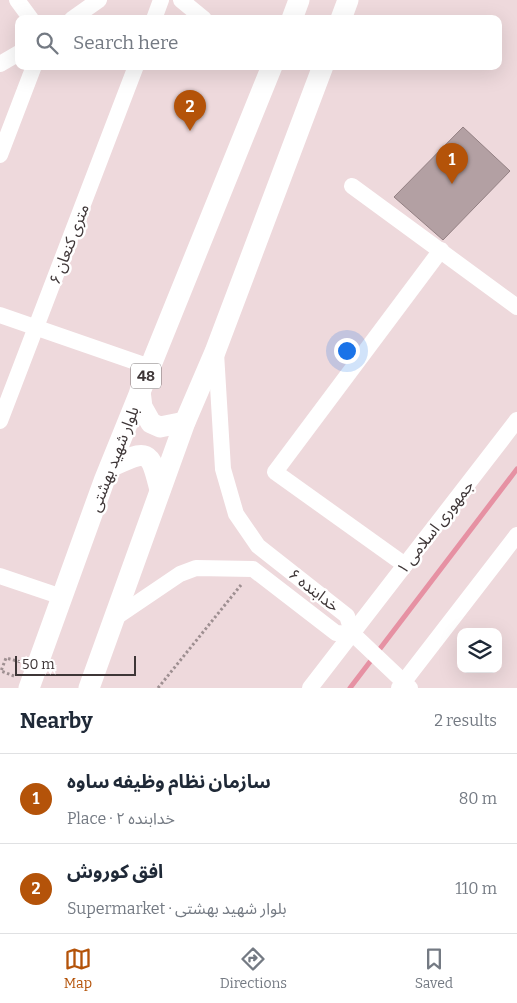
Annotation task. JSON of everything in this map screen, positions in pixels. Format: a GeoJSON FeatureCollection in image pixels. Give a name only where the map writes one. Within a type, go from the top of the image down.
{"type":"FeatureCollection","features":[{"type":"Feature","properties":{"kind":"main road"},"geometry":{"type":"LineString","coordinates":[[293,15],[299,0]]}},
{"type":"Feature","properties":{"kind":"main road"},"geometry":{"type":"LineString","coordinates":[[342,15],[348,0]]}},
{"type":"Feature","properties":{"kind":"main road","name":"بلوار شهید بهشتی"},"geometry":{"type":"LineString","coordinates":[[29,688],[110,466],[267,70]]}},
{"type":"Feature","properties":{"kind":"main road"},"geometry":{"type":"LineString","coordinates":[[89,688],[185,422],[216,352],[322,70]]}},
{"type":"Feature","properties":{"kind":"main road"},"geometry":{"type":"LineString","coordinates":[[140,391],[142,408],[151,424],[160,427],[185,422]]}},
{"type":"Feature","properties":{"kind":"main road"},"geometry":{"type":"LineString","coordinates":[[110,466],[137,455],[146,456],[154,464],[160,490]]}},
{"type":"Feature","properties":{"kind":"street"},"geometry":{"type":"LineString","coordinates":[[17,0],[28,15]]}},
{"type":"Feature","properties":{"kind":"street"},"geometry":{"type":"LineString","coordinates":[[78,15],[99,0]]}},
{"type":"Feature","properties":{"kind":"street"},"geometry":{"type":"LineString","coordinates":[[156,15],[162,0]]}},
{"type":"Feature","properties":{"kind":"street"},"geometry":{"type":"LineString","coordinates":[[181,0],[199,15]]}},
{"type":"Feature","properties":{"kind":"street"},"geometry":{"type":"LineString","coordinates":[[0,64],[15,55]]}},
{"type":"Feature","properties":{"kind":"street"},"geometry":{"type":"LineString","coordinates":[[0,155],[32,70]]}},
{"type":"Feature","properties":{"kind":"street","name":"۶ متری کنعان"},"geometry":{"type":"LineString","coordinates":[[0,421],[38,327],[134,70]]}},
{"type":"Feature","properties":{"kind":"street"},"geometry":{"type":"LineString","coordinates":[[352,186],[517,307]]}},
{"type":"Feature","properties":{"kind":"street"},"geometry":{"type":"LineString","coordinates":[[406,565],[275,472],[441,250]]}},
{"type":"Feature","properties":{"kind":"street"},"geometry":{"type":"LineString","coordinates":[[0,315],[150,367]]}},
{"type":"Feature","properties":{"kind":"street","name":"خدابنده ۶"},"geometry":{"type":"LineString","coordinates":[[216,352],[222,469],[236,514],[258,546],[347,616],[353,634],[336,633],[253,570]]}},
{"type":"Feature","properties":{"kind":"street","name":"جمهوری اسلامی ۱"},"geometry":{"type":"LineString","coordinates":[[310,688],[517,420]]}},
{"type":"Feature","properties":{"kind":"street"},"geometry":{"type":"LineString","coordinates":[[353,634],[404,686],[517,535]]}},
{"type":"Feature","properties":{"kind":"street"},"geometry":{"type":"LineString","coordinates":[[114,618],[180,574],[196,568],[253,570]]}},
{"type":"Feature","properties":{"kind":"street"},"geometry":{"type":"LineString","coordinates":[[0,576],[62,597]]}},
{"type":"Feature","properties":{"kind":"path"},"geometry":{"type":"LineString","coordinates":[[158,688],[253,570]]}},
{"type":"Feature","properties":{"kind":"path"},"geometry":{"type":"LineString","coordinates":[[1,671],[6,658]]}},
{"type":"Feature","properties":{"kind":"building"},"geometry":{"type":"Polygon","coordinates":[[[463,127],[510,171],[443,240],[394,197],[463,127]]]}},
{"type":"Feature","properties":{"kind":"waterway"},"geometry":{"type":"LineString","coordinates":[[350,688],[517,469]]}},
{"type":"Feature","properties":{"kind":"place","name":"افق کوروش"},"geometry":{"type":"Point","coordinates":[190,131]}},
{"type":"Feature","properties":{"kind":"place","name":"سازمان نظام وظیفه ساوه"},"geometry":{"type":"Point","coordinates":[452,184]}}]}
